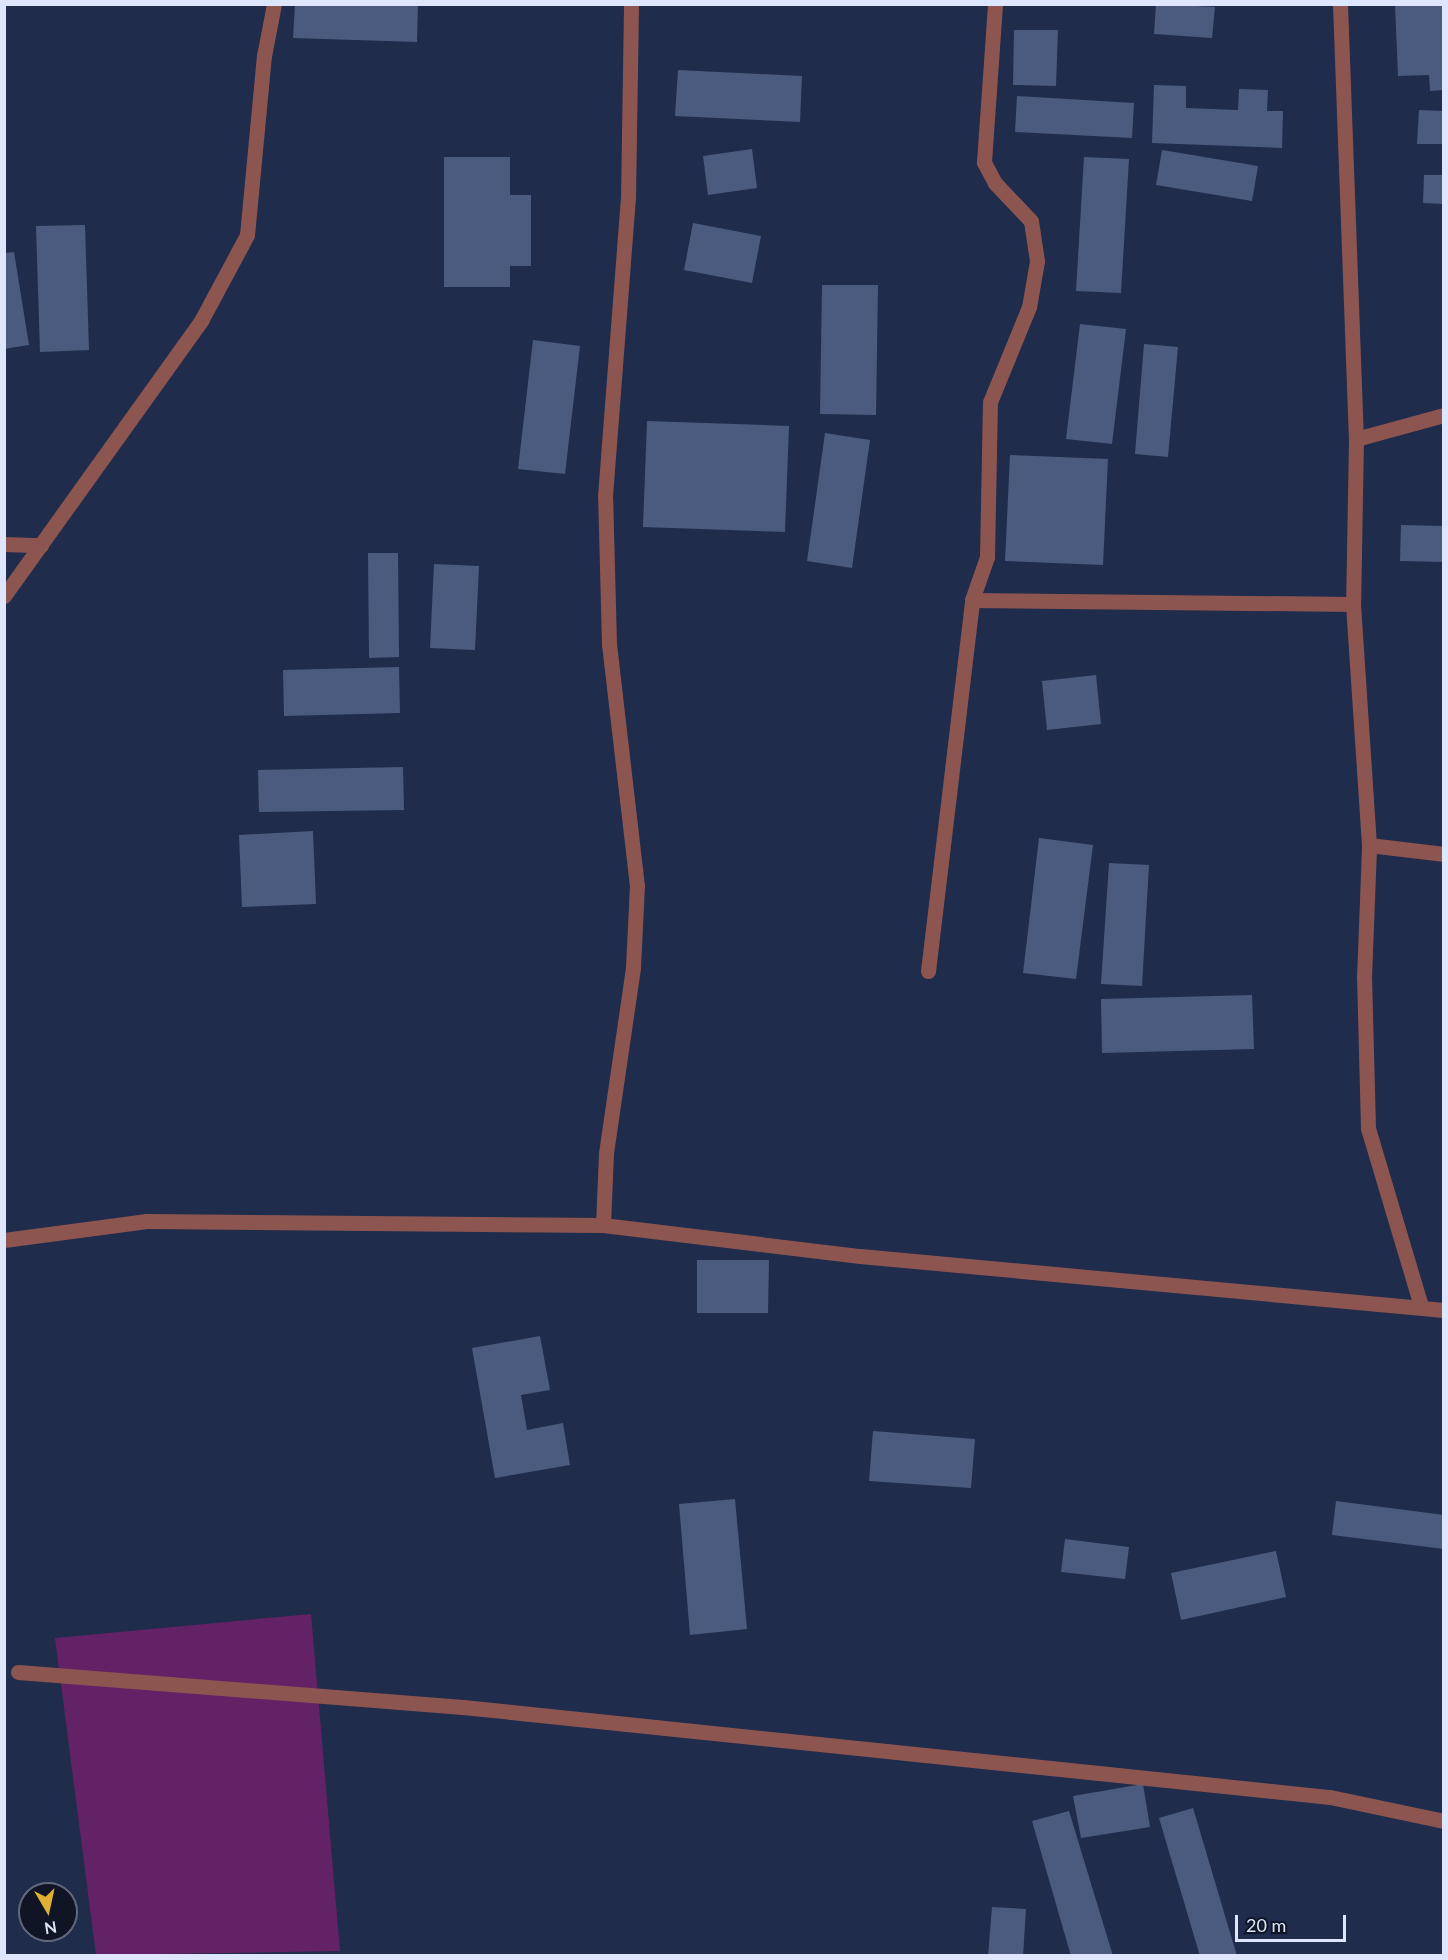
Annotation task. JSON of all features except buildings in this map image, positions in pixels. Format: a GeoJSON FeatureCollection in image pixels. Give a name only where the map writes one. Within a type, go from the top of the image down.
{"type":"FeatureCollection","features":[{"type":"Feature","properties":{"kind":"street"},"geometry":{"type":"LineString","coordinates":[[4,596],[202,319],[247,235],[264,56],[274,4]]}},
{"type":"Feature","properties":{"kind":"street"},"geometry":{"type":"LineString","coordinates":[[603,1225],[606,1153],[633,967],[637,886],[609,644],[605,496],[628,198],[631,4]]}},
{"type":"Feature","properties":{"kind":"street"},"geometry":{"type":"LineString","coordinates":[[928,971],[972,600],[987,557],[990,402],[1029,307],[1037,261],[1031,221],[995,183],[984,162],[995,4]]}},
{"type":"Feature","properties":{"kind":"street"},"geometry":{"type":"LineString","coordinates":[[1340,4],[1356,439],[1353,604],[1369,845],[1364,978],[1368,1128],[1421,1306]]}},
{"type":"Feature","properties":{"kind":"street"},"geometry":{"type":"LineString","coordinates":[[1356,439],[1443,415]]}},
{"type":"Feature","properties":{"kind":"street"},"geometry":{"type":"LineString","coordinates":[[4,544],[41,545]]}},
{"type":"Feature","properties":{"kind":"street"},"geometry":{"type":"LineString","coordinates":[[972,600],[1353,604]]}},
{"type":"Feature","properties":{"kind":"street"},"geometry":{"type":"LineString","coordinates":[[1369,845],[1443,854]]}},
{"type":"Feature","properties":{"kind":"street"},"geometry":{"type":"LineString","coordinates":[[4,1239],[147,1221],[603,1225],[1241,1295],[1421,1306],[1443,1310]]}},
{"type":"Feature","properties":{"kind":"street"},"geometry":{"type":"LineString","coordinates":[[18,1672],[464,1707],[1330,1797],[1443,1821]]}},
{"type":"Feature","properties":{"kind":"shaded area"},"geometry":{"type":"Polygon","coordinates":[[[311,1614],[340,1951],[96,1955],[55,1638],[311,1614]]]}}]}
